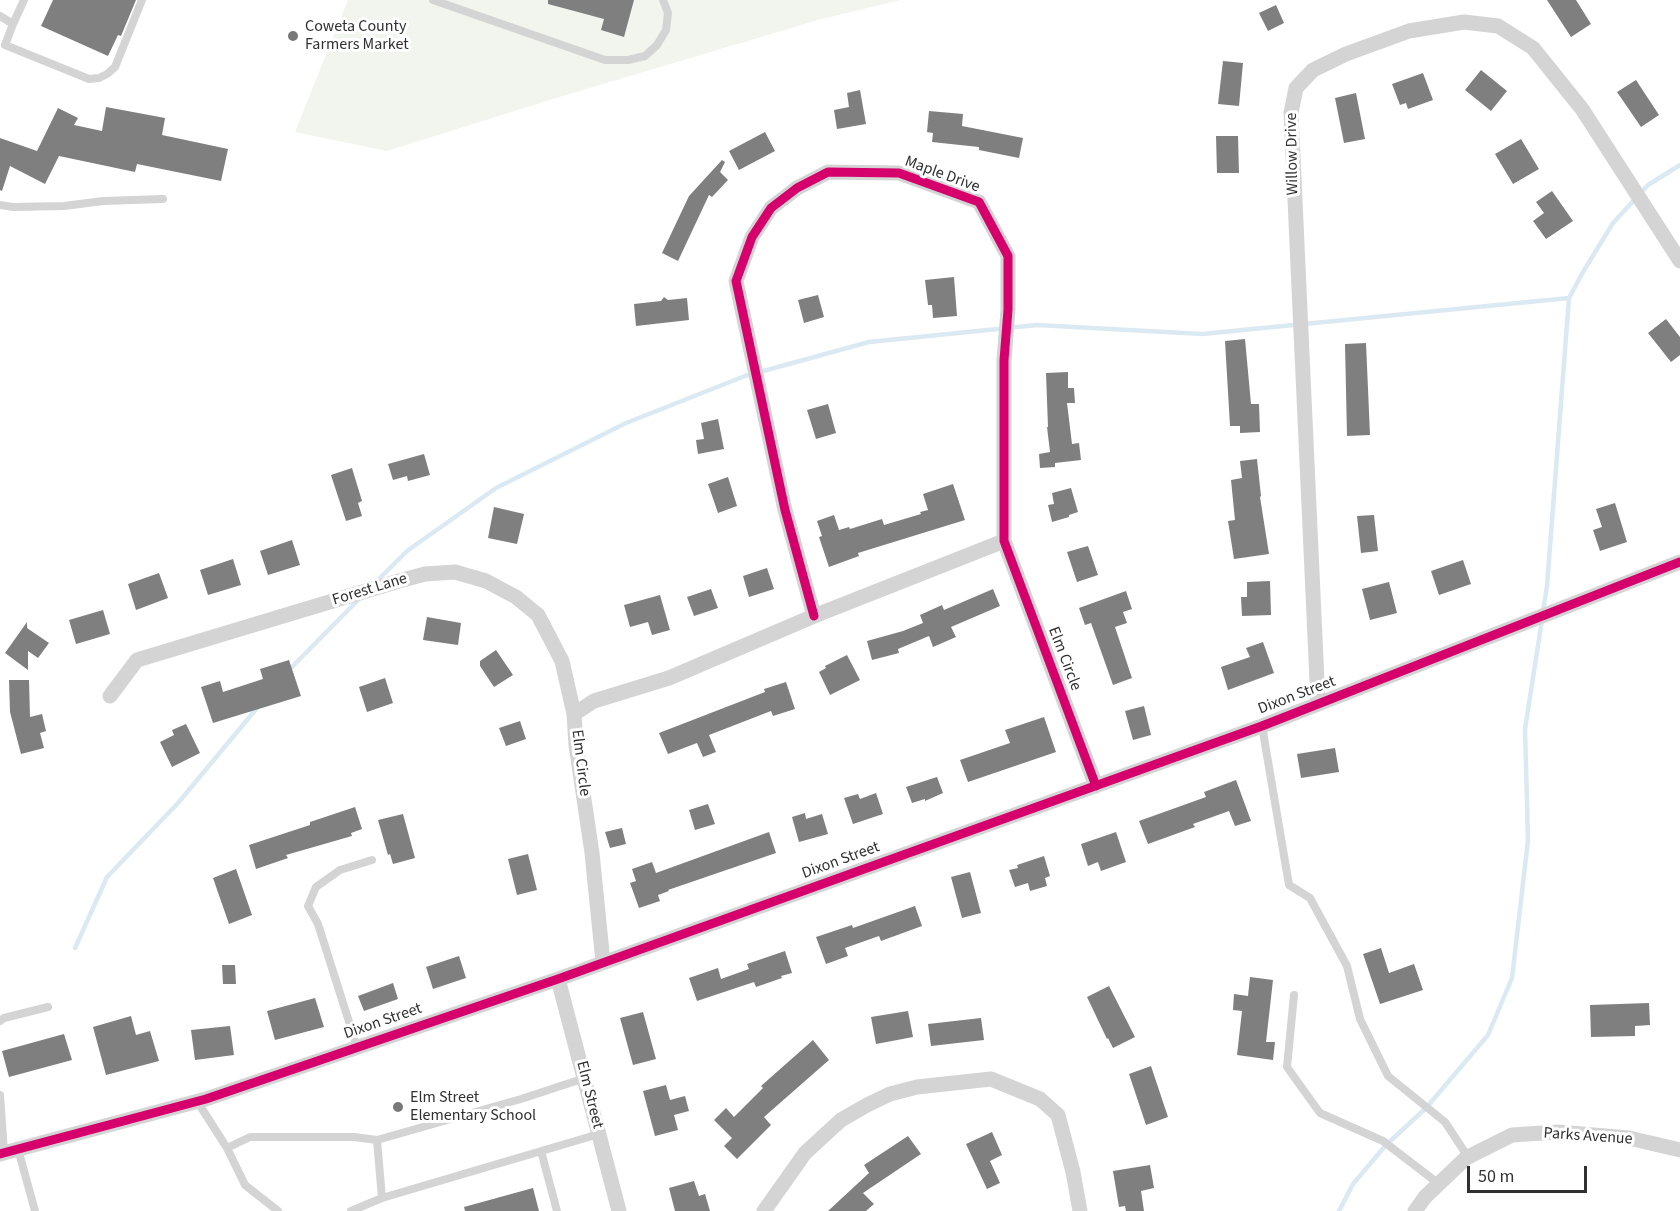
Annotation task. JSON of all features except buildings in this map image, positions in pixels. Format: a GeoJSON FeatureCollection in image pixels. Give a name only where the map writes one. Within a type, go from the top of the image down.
{"type":"FeatureCollection","features":[{"type":"Feature","properties":{"kind":"street","name":"Willow Drive"},"geometry":{"type":"LineString","coordinates":[[1318,703],[1291,113],[1296,88],[1313,70],[1347,54],[1409,31],[1464,21],[1498,26],[1533,48],[1582,109],[1680,261]]}},
{"type":"Feature","properties":{"kind":"street","name":"Maple Drive"},"geometry":{"type":"LineString","coordinates":[[814,616],[785,510],[736,281],[752,237],[771,208],[797,189],[828,172],[899,173],[979,202],[1008,256],[1008,310],[1004,360],[1004,541]]}},
{"type":"Feature","properties":{"kind":"street","name":"Elm Circle"},"geometry":{"type":"LineString","coordinates":[[603,962],[574,714],[594,700],[669,678],[814,616],[1004,541],[1096,786]]}},
{"type":"Feature","properties":{"kind":"street","name":"Dixon Street"},"geometry":{"type":"LineString","coordinates":[[8,1151],[197,1101],[558,979],[1262,726],[1680,562]]}},
{"type":"Feature","properties":{"kind":"street","name":"Forest Lane"},"geometry":{"type":"LineString","coordinates":[[110,696],[138,660],[408,578],[425,574],[455,572],[486,581],[516,597],[538,615],[562,662],[574,714]]}},
{"type":"Feature","properties":{"kind":"street","name":"Elm Street"},"geometry":{"type":"LineString","coordinates":[[558,979],[619,1211]]}},
{"type":"Feature","properties":{"kind":"street"},"geometry":{"type":"LineString","coordinates":[[764,1211],[805,1153],[841,1120],[890,1095],[917,1087],[991,1079],[1040,1099],[1058,1115],[1073,1172],[1080,1211]]}},
{"type":"Feature","properties":{"kind":"street","name":"Parks Avenue"},"geometry":{"type":"LineString","coordinates":[[1415,1211],[1425,1197],[1468,1157],[1512,1135],[1558,1132],[1629,1138],[1680,1150]]}},
{"type":"Feature","properties":{"kind":"lane"},"geometry":{"type":"LineString","coordinates":[[24,0],[5,45],[90,79],[99,78],[115,67],[142,0]]}},
{"type":"Feature","properties":{"kind":"lane"},"geometry":{"type":"LineString","coordinates":[[433,0],[605,60],[628,60],[645,56],[657,45],[666,30],[668,14],[663,0]]}},
{"type":"Feature","properties":{"kind":"lane"},"geometry":{"type":"LineString","coordinates":[[0,16],[13,24]]}},
{"type":"Feature","properties":{"kind":"lane"},"geometry":{"type":"LineString","coordinates":[[0,205],[64,206],[103,201],[163,199]]}},
{"type":"Feature","properties":{"kind":"lane"},"geometry":{"type":"LineString","coordinates":[[1262,726],[1289,885],[1310,898],[1347,966],[1359,1019],[1388,1076],[1445,1122],[1468,1157]]}},
{"type":"Feature","properties":{"kind":"lane"},"geometry":{"type":"LineString","coordinates":[[357,1047],[318,924],[308,906],[316,887],[340,870],[372,860]]}},
{"type":"Feature","properties":{"kind":"lane"},"geometry":{"type":"LineString","coordinates":[[1294,995],[1287,1067],[1320,1113],[1383,1141],[1439,1184]]}},
{"type":"Feature","properties":{"kind":"lane"},"geometry":{"type":"LineString","coordinates":[[0,1021],[48,1007]]}},
{"type":"Feature","properties":{"kind":"lane"},"geometry":{"type":"LineString","coordinates":[[227,1148],[250,1137],[354,1137],[377,1140],[521,1099],[585,1078]]}},
{"type":"Feature","properties":{"kind":"lane"},"geometry":{"type":"LineString","coordinates":[[0,1095],[8,1151],[35,1211]]}},
{"type":"Feature","properties":{"kind":"lane"},"geometry":{"type":"LineString","coordinates":[[197,1101],[227,1148],[245,1185],[278,1211]]}},
{"type":"Feature","properties":{"kind":"lane"},"geometry":{"type":"LineString","coordinates":[[351,1211],[382,1198],[599,1134]]}},
{"type":"Feature","properties":{"kind":"lane"},"geometry":{"type":"LineString","coordinates":[[377,1140],[382,1198]]}},
{"type":"Feature","properties":{"kind":"lane"},"geometry":{"type":"LineString","coordinates":[[541,1151],[557,1211]]}},
{"type":"Feature","properties":{"kind":"shaded area"},"geometry":{"type":"Polygon","coordinates":[[[348,0],[900,0],[818,20],[387,151],[295,132],[348,0]]]}},
{"type":"Feature","properties":{"kind":"waterway"},"geometry":{"type":"LineString","coordinates":[[1543,611],[1547,586],[1569,298],[1613,223],[1648,185],[1680,165]]}},
{"type":"Feature","properties":{"kind":"waterway"},"geometry":{"type":"LineString","coordinates":[[374,584],[407,551],[496,488],[626,423],[745,376],[869,342],[1037,325],[1202,334],[1569,298]]}},
{"type":"Feature","properties":{"kind":"waterway"},"geometry":{"type":"LineString","coordinates":[[288,671],[360,598]]}},
{"type":"Feature","properties":{"kind":"waterway"},"geometry":{"type":"LineString","coordinates":[[1339,1211],[1353,1184],[1386,1145],[1426,1108],[1488,1035],[1512,978],[1528,840],[1525,729],[1542,620]]}},
{"type":"Feature","properties":{"kind":"waterway"},"geometry":{"type":"LineString","coordinates":[[75,948],[107,877],[178,803],[257,708]]}},
{"type":"Feature","properties":{"kind":"cycle path"},"geometry":{"type":"LineString","coordinates":[[814,616],[785,510],[736,281],[752,237],[771,208],[797,188],[828,172],[899,173],[979,202],[1008,256],[1008,310],[1004,360],[1004,541],[1096,786]]}},
{"type":"Feature","properties":{"kind":"cycle path"},"geometry":{"type":"LineString","coordinates":[[0,1154],[206,1099],[558,979],[1262,726],[1680,562]]}},
{"type":"Feature","properties":{"kind":"place","name":"Coweta County Farmers Market"},"geometry":{"type":"Point","coordinates":[293,36]}},
{"type":"Feature","properties":{"kind":"place","name":"Elm Street Elementary School"},"geometry":{"type":"Point","coordinates":[398,1107]}}]}
